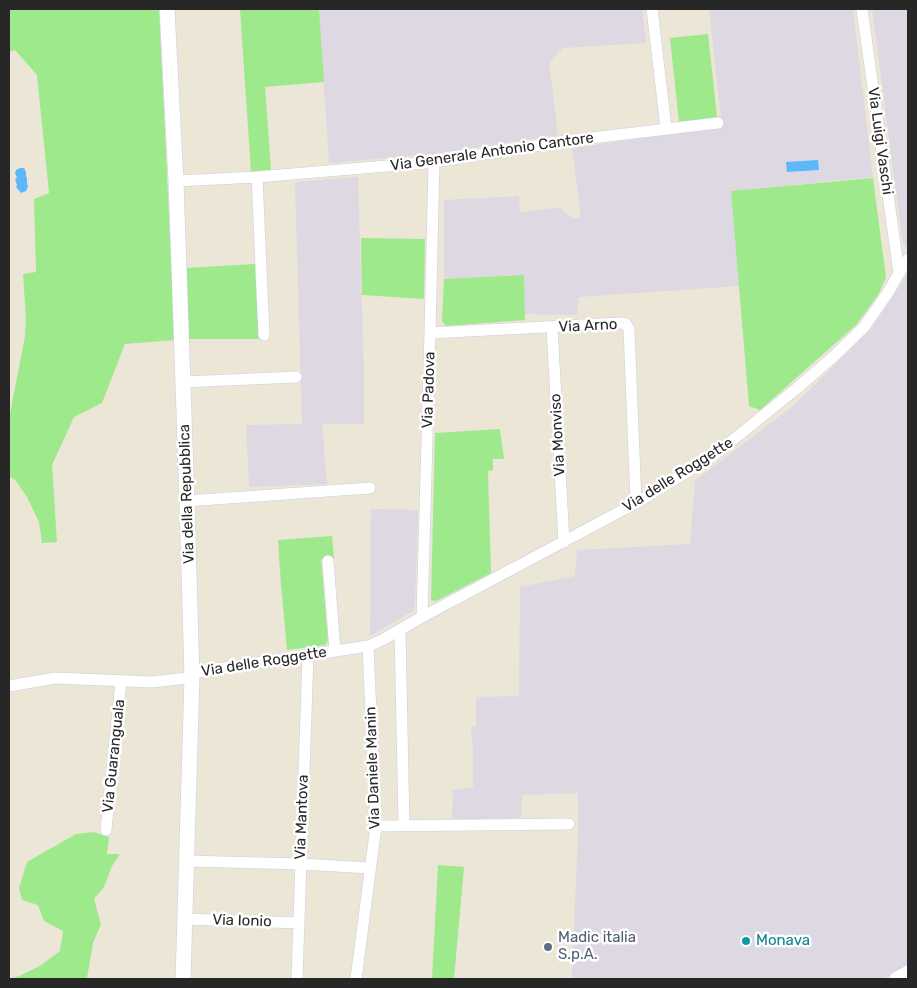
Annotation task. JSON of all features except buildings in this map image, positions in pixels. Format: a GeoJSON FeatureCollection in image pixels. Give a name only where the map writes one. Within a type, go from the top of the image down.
{"type":"FeatureCollection","features":[{"type":"Feature","properties":{"kind":"street","name":"Via della Repubblica"},"geometry":{"type":"LineString","coordinates":[[166,9],[176,181],[192,676],[183,979]]}},
{"type":"Feature","properties":{"kind":"street"},"geometry":{"type":"LineString","coordinates":[[652,9],[666,128]]}},
{"type":"Feature","properties":{"kind":"street","name":"Via Luigi Vaschi"},"geometry":{"type":"LineString","coordinates":[[862,9],[898,273]]}},
{"type":"Feature","properties":{"kind":"street","name":"Via Generale Antonio Cantore"},"geometry":{"type":"LineString","coordinates":[[176,181],[256,177],[434,162],[566,141],[718,123]]}},
{"type":"Feature","properties":{"kind":"street","name":"Via Padova"},"geometry":{"type":"LineString","coordinates":[[422,617],[434,162]]}},
{"type":"Feature","properties":{"kind":"street"},"geometry":{"type":"LineString","coordinates":[[256,177],[264,335]]}},
{"type":"Feature","properties":{"kind":"street","name":"Via delle Roggette"},"geometry":{"type":"LineString","coordinates":[[192,676],[368,646],[636,503],[713,456],[810,376],[864,327],[908,259]]}},
{"type":"Feature","properties":{"kind":"street","name":"Via Arno"},"geometry":{"type":"LineString","coordinates":[[430,333],[626,324],[629,329],[636,503]]}},
{"type":"Feature","properties":{"kind":"street","name":"Via Monviso"},"geometry":{"type":"LineString","coordinates":[[552,328],[564,542]]}},
{"type":"Feature","properties":{"kind":"street"},"geometry":{"type":"LineString","coordinates":[[182,382],[296,377]]}},
{"type":"Feature","properties":{"kind":"street"},"geometry":{"type":"LineString","coordinates":[[187,501],[370,488]]}},
{"type":"Feature","properties":{"kind":"street","name":"Via delle Roggette"},"geometry":{"type":"LineString","coordinates":[[328,561],[335,651]]}},
{"type":"Feature","properties":{"kind":"street"},"geometry":{"type":"LineString","coordinates":[[400,630],[404,825]]}},
{"type":"Feature","properties":{"kind":"street","name":"Via Daniele Manin"},"geometry":{"type":"LineString","coordinates":[[356,979],[376,826],[368,646]]}},
{"type":"Feature","properties":{"kind":"street","name":"Via Mantova"},"geometry":{"type":"LineString","coordinates":[[297,979],[308,655]]}},
{"type":"Feature","properties":{"kind":"street","name":"Via Guaranguala"},"geometry":{"type":"LineString","coordinates":[[9,686],[55,678],[152,682],[192,676]]}},
{"type":"Feature","properties":{"kind":"street","name":"Via Guaranguala"},"geometry":{"type":"LineString","coordinates":[[106,830],[121,681]]}},
{"type":"Feature","properties":{"kind":"street"},"geometry":{"type":"LineString","coordinates":[[376,826],[569,824]]}},
{"type":"Feature","properties":{"kind":"street"},"geometry":{"type":"LineString","coordinates":[[186,861],[370,868]]}},
{"type":"Feature","properties":{"kind":"street","name":"Via Ionio"},"geometry":{"type":"LineString","coordinates":[[184,919],[299,923]]}},
{"type":"Feature","properties":{"kind":"street"},"geometry":{"type":"LineString","coordinates":[[898,979],[908,974]]}},
{"type":"Feature","properties":{"kind":"shaded area"},"geometry":{"type":"Polygon","coordinates":[[[319,9],[642,9],[646,43],[563,48],[549,62],[558,135],[435,154],[329,163],[319,9]]]}},
{"type":"Feature","properties":{"kind":"shaded area"},"geometry":{"type":"Polygon","coordinates":[[[709,9],[853,9],[873,177],[731,191],[739,286],[579,297],[577,315],[525,314],[524,275],[444,279],[444,200],[519,196],[520,212],[560,208],[574,219],[581,217],[572,148],[722,127],[709,9]]]}},
{"type":"Feature","properties":{"kind":"shaded area"},"geometry":{"type":"Polygon","coordinates":[[[872,9],[908,9],[908,249],[903,244],[872,9]]]}},
{"type":"Feature","properties":{"kind":"shaded area"},"geometry":{"type":"Polygon","coordinates":[[[358,177],[364,424],[322,424],[327,484],[249,487],[246,425],[302,424],[295,182],[358,177]]]}},
{"type":"Feature","properties":{"kind":"shaded area"},"geometry":{"type":"Polygon","coordinates":[[[908,273],[908,967],[882,979],[572,979],[578,793],[522,795],[521,818],[452,820],[453,790],[473,787],[471,727],[476,726],[476,697],[519,696],[520,587],[575,576],[577,550],[690,544],[695,481],[794,405],[871,329],[908,273]]]}},
{"type":"Feature","properties":{"kind":"shaded area"},"geometry":{"type":"Polygon","coordinates":[[[371,509],[418,510],[415,604],[413,611],[370,636],[371,509]]]}},
{"type":"Feature","properties":{"kind":"green space"},"geometry":{"type":"Polygon","coordinates":[[[9,9],[159,9],[175,340],[125,344],[102,403],[74,417],[52,465],[57,542],[42,543],[39,522],[27,497],[15,480],[9,476],[9,419],[25,336],[26,318],[23,274],[36,272],[34,199],[49,193],[37,75],[15,50],[9,52],[9,9]]]}},
{"type":"Feature","properties":{"kind":"green space"},"geometry":{"type":"Polygon","coordinates":[[[240,9],[319,9],[324,82],[265,87],[271,170],[251,172],[240,9]]]}},
{"type":"Feature","properties":{"kind":"green space"},"geometry":{"type":"Polygon","coordinates":[[[708,34],[717,117],[679,122],[670,38],[708,34]]]}},
{"type":"Feature","properties":{"kind":"green space"},"geometry":{"type":"Polygon","coordinates":[[[873,178],[886,278],[878,295],[856,325],[760,410],[749,406],[731,191],[873,178]]]}},
{"type":"Feature","properties":{"kind":"green space"},"geometry":{"type":"Polygon","coordinates":[[[361,238],[425,239],[424,299],[362,295],[361,238]]]}},
{"type":"Feature","properties":{"kind":"green space"},"geometry":{"type":"Polygon","coordinates":[[[255,264],[259,339],[189,339],[186,268],[255,264]]]}},
{"type":"Feature","properties":{"kind":"green space"},"geometry":{"type":"Polygon","coordinates":[[[524,275],[525,320],[446,326],[442,321],[444,279],[524,275]]]}},
{"type":"Feature","properties":{"kind":"green space"},"geometry":{"type":"Polygon","coordinates":[[[500,429],[504,459],[493,459],[493,470],[488,471],[491,573],[436,601],[431,600],[435,433],[500,429]]]}},
{"type":"Feature","properties":{"kind":"green space"},"geometry":{"type":"Polygon","coordinates":[[[332,536],[334,558],[321,559],[328,640],[326,645],[287,650],[278,540],[332,536]]]}},
{"type":"Feature","properties":{"kind":"green space"},"geometry":{"type":"Polygon","coordinates":[[[94,832],[109,837],[107,854],[120,854],[112,866],[104,887],[94,899],[101,924],[93,943],[87,978],[9,979],[40,966],[60,951],[63,931],[44,921],[38,905],[22,900],[19,888],[27,862],[76,834],[94,832]]]}},
{"type":"Feature","properties":{"kind":"green space"},"geometry":{"type":"Polygon","coordinates":[[[438,865],[464,867],[454,979],[432,979],[438,865]]]}},
{"type":"Feature","properties":{"kind":"water"},"geometry":{"type":"Polygon","coordinates":[[[818,160],[819,170],[787,172],[786,162],[818,160]]]}},
{"type":"Feature","properties":{"kind":"water"},"geometry":{"type":"Polygon","coordinates":[[[24,168],[26,172],[28,187],[26,191],[21,193],[16,187],[15,179],[17,178],[16,170],[24,168]]]}},
{"type":"Feature","properties":{"kind":"place","name":"Monava"},"geometry":{"type":"Point","coordinates":[746,941]}},
{"type":"Feature","properties":{"kind":"place","name":"Madic italia S.p.A."},"geometry":{"type":"Point","coordinates":[548,947]}}]}
